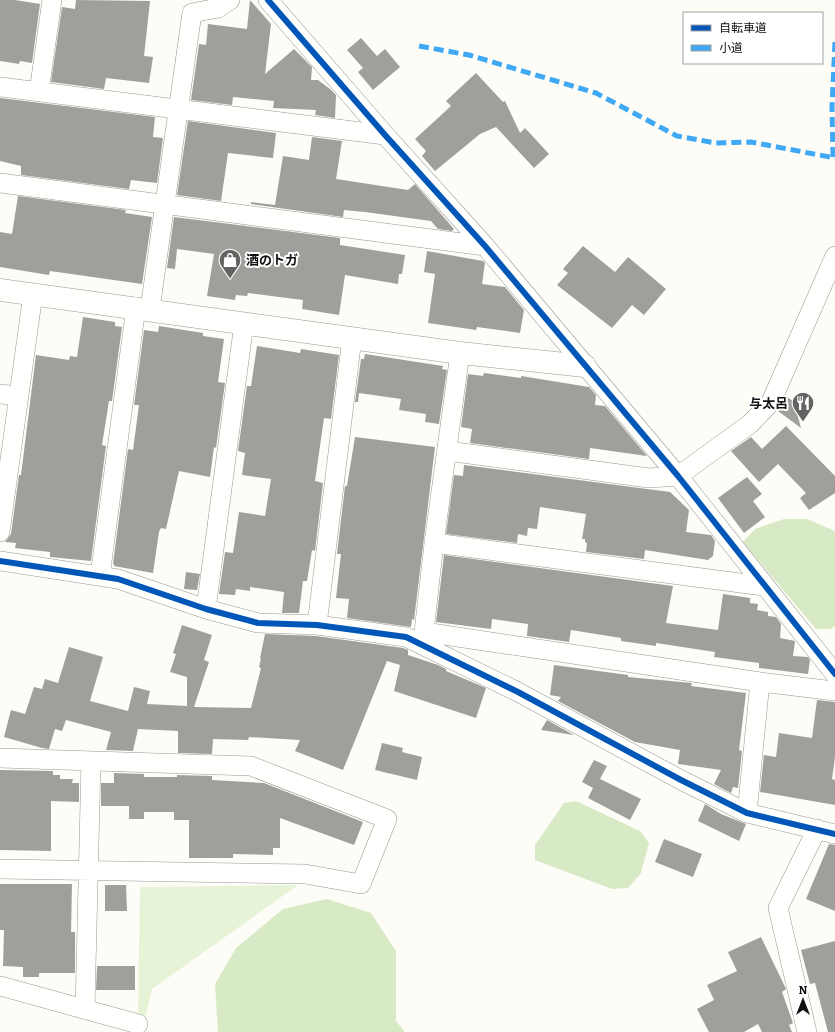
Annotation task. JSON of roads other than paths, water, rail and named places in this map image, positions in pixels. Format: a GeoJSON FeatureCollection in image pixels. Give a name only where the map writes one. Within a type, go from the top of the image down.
{"type":"FeatureCollection","features":[{"type":"Feature","properties":{"kind":"street"},"geometry":{"type":"LineString","coordinates":[[40,92],[52,0]]}},
{"type":"Feature","properties":{"kind":"street"},"geometry":{"type":"LineString","coordinates":[[100,576],[143,308],[165,205],[192,13],[218,8],[230,0]]}},
{"type":"Feature","properties":{"kind":"street"},"geometry":{"type":"LineString","coordinates":[[268,0],[385,135],[485,246],[678,476],[835,674]]}},
{"type":"Feature","properties":{"kind":"street"},"geometry":{"type":"LineString","coordinates":[[0,87],[385,135]]}},
{"type":"Feature","properties":{"kind":"street"},"geometry":{"type":"LineString","coordinates":[[0,183],[485,246]]}},
{"type":"Feature","properties":{"kind":"street"},"geometry":{"type":"LineString","coordinates":[[446,451],[649,478],[678,476],[750,424],[771,402],[835,256]]}},
{"type":"Feature","properties":{"kind":"street"},"geometry":{"type":"LineString","coordinates":[[0,290],[143,308],[460,353],[585,366]]}},
{"type":"Feature","properties":{"kind":"street"},"geometry":{"type":"LineString","coordinates":[[0,532],[9,395],[33,294]]}},
{"type":"Feature","properties":{"kind":"street"},"geometry":{"type":"LineString","coordinates":[[206,609],[244,323]]}},
{"type":"Feature","properties":{"kind":"street"},"geometry":{"type":"LineString","coordinates":[[317,625],[352,338]]}},
{"type":"Feature","properties":{"kind":"street"},"geometry":{"type":"LineString","coordinates":[[421,638],[460,353]]}},
{"type":"Feature","properties":{"kind":"street"},"geometry":{"type":"LineString","coordinates":[[434,543],[764,586]]}},
{"type":"Feature","properties":{"kind":"street"},"geometry":{"type":"LineString","coordinates":[[0,561],[118,579],[206,609],[258,623],[317,625],[835,691]]}},
{"type":"Feature","properties":{"kind":"street"},"geometry":{"type":"LineString","coordinates":[[421,638],[681,780],[747,813],[826,831],[778,908],[807,1032]]}},
{"type":"Feature","properties":{"kind":"street"},"geometry":{"type":"LineString","coordinates":[[747,813],[760,682]]}},
{"type":"Feature","properties":{"kind":"street"},"geometry":{"type":"LineString","coordinates":[[0,758],[251,766],[387,819],[361,884],[305,874],[0,869]]}},
{"type":"Feature","properties":{"kind":"street"},"geometry":{"type":"LineString","coordinates":[[85,1009],[91,762]]}},
{"type":"Feature","properties":{"kind":"street"},"geometry":{"type":"LineString","coordinates":[[0,986],[138,1024]]}},
{"type":"Feature","properties":{"kind":"place","name":"酒のトガ"},"geometry":{"type":"Point","coordinates":[230,280]}},
{"type":"Feature","properties":{"kind":"place","name":"与太呂"},"geometry":{"type":"Point","coordinates":[803,422]}}]}
